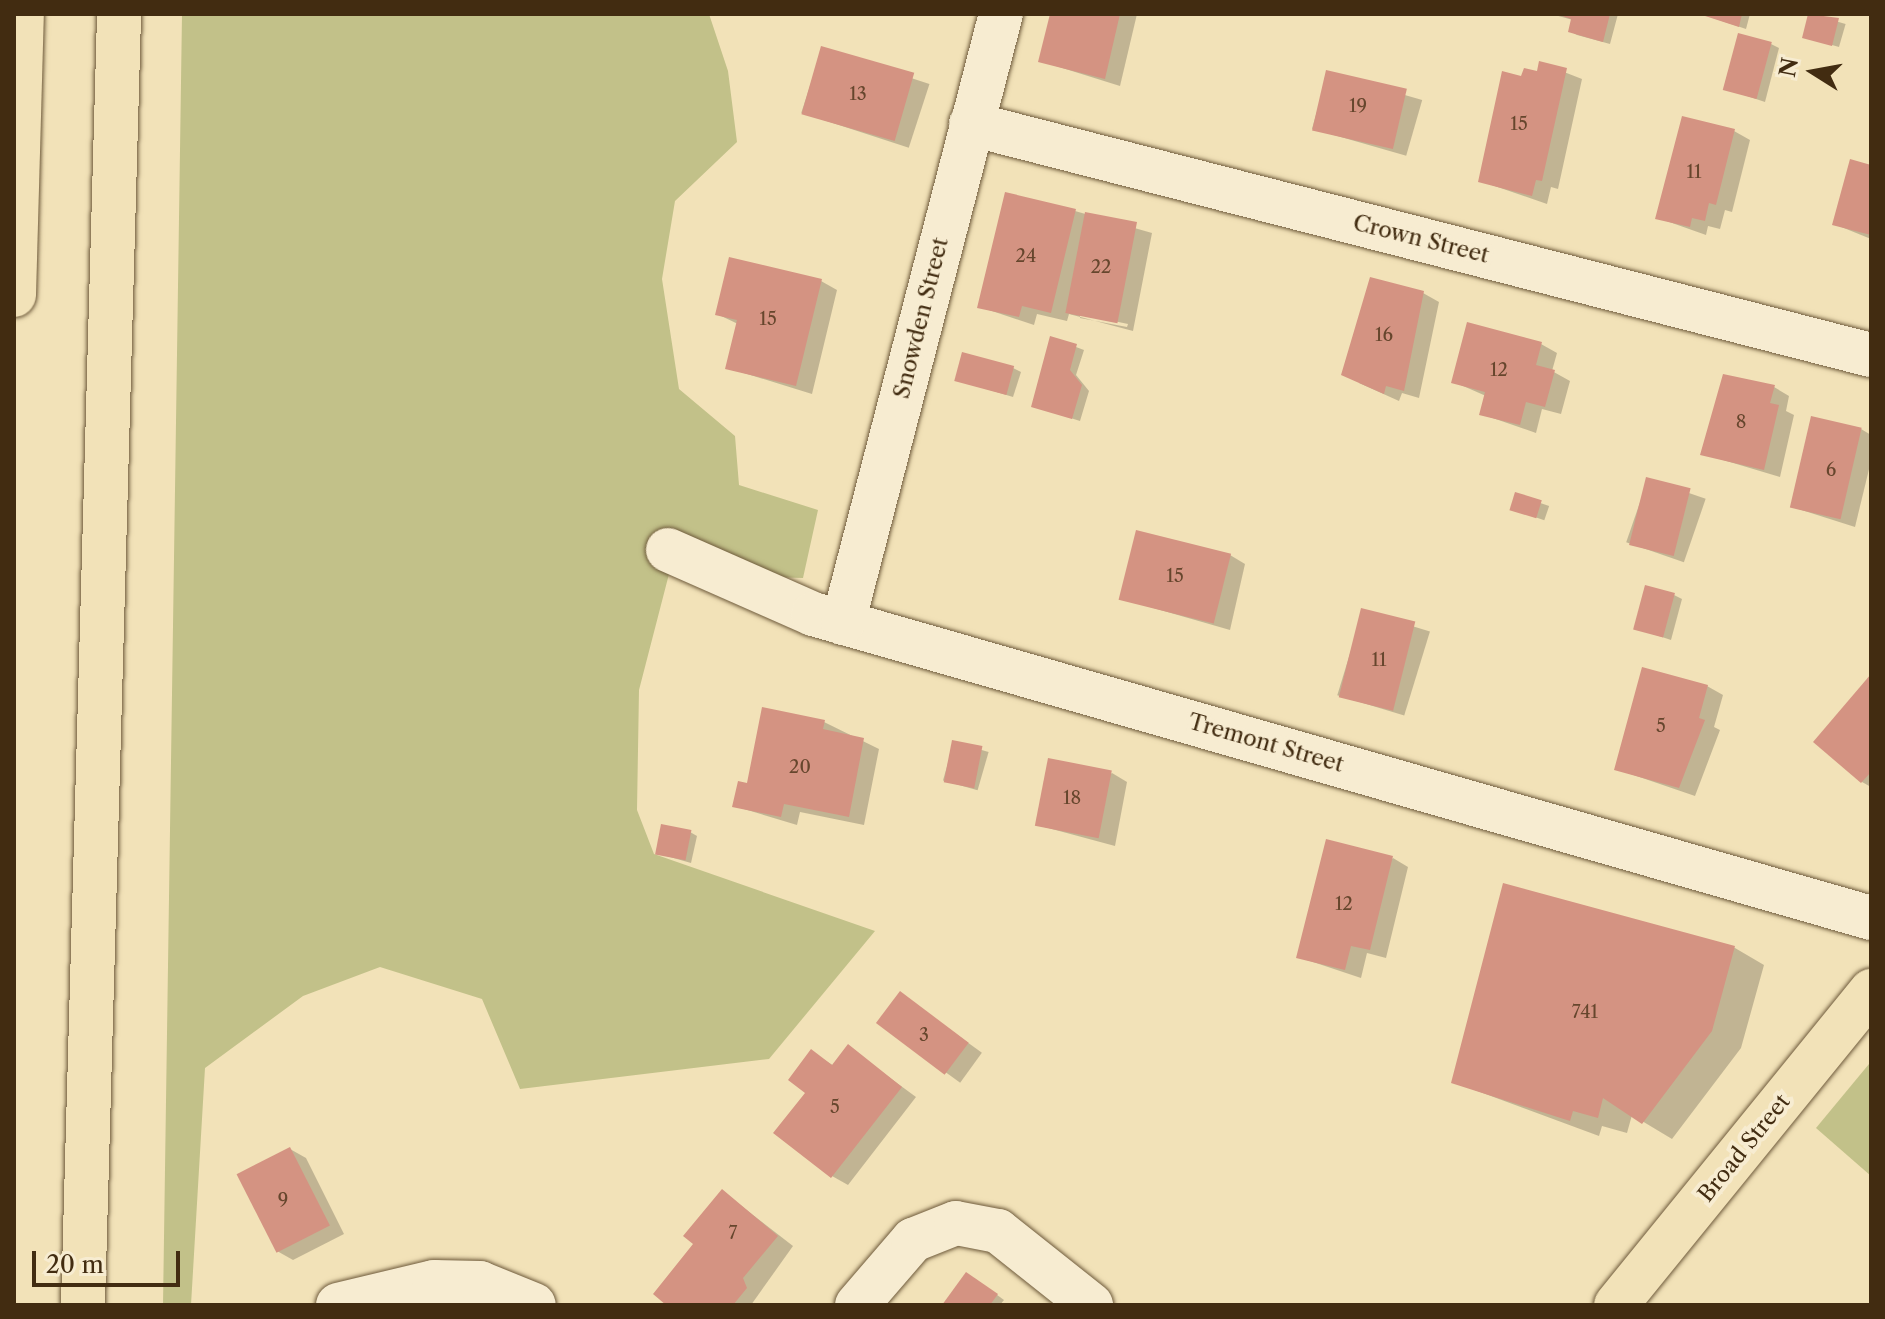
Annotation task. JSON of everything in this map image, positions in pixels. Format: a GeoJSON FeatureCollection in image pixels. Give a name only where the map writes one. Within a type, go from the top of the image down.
{"type":"FeatureCollection","features":[{"type":"Feature","properties":{"kind":"main road"},"geometry":{"type":"LineString","coordinates":[[14,295],[22,14]]}},
{"type":"Feature","properties":{"kind":"main road"},"geometry":{"type":"LineString","coordinates":[[83,1305],[119,14]]}},
{"type":"Feature","properties":{"kind":"main road","name":"Broad Street"},"geometry":{"type":"LineString","coordinates":[[1616,1305],[1871,991]]}},
{"type":"Feature","properties":{"kind":"street","name":"Snowden Street"},"geometry":{"type":"LineString","coordinates":[[843,623],[1001,14]]}},
{"type":"Feature","properties":{"kind":"street","name":"Crown Street"},"geometry":{"type":"LineString","coordinates":[[971,124],[1871,355]]}},
{"type":"Feature","properties":{"kind":"street","name":"Tremont Street"},"geometry":{"type":"LineString","coordinates":[[668,550],[843,623],[1871,918]]}},
{"type":"Feature","properties":{"kind":"street"},"geometry":{"type":"LineString","coordinates":[[857,1305],[913,1240],[956,1223],[998,1231],[1091,1305]]}},
{"type":"Feature","properties":{"kind":"street"},"geometry":{"type":"LineString","coordinates":[[338,1305],[434,1282],[480,1283],[534,1305]]}},
{"type":"Feature","properties":{"kind":"shaded area"},"geometry":{"type":"Polygon","coordinates":[[[182,14],[709,14],[728,71],[737,142],[675,201],[662,279],[679,389],[735,436],[739,485],[818,510],[803,578],[669,574],[639,690],[637,810],[654,854],[875,931],[769,1059],[520,1089],[482,999],[380,967],[303,996],[205,1068],[191,1305],[163,1305],[182,14]]]}},
{"type":"Feature","properties":{"kind":"shaded area"},"geometry":{"type":"Polygon","coordinates":[[[1869,1064],[1871,1066],[1871,1176],[1816,1128],[1869,1064]]]}},
{"type":"Feature","properties":{"kind":"building"},"geometry":{"type":"Polygon","coordinates":[[[1050,14],[1120,14],[1105,79],[1038,62],[1050,14]]]}},
{"type":"Feature","properties":{"kind":"building"},"geometry":{"type":"Polygon","coordinates":[[[1557,14],[1610,14],[1603,42],[1568,32],[1571,19],[1557,14]]]}},
{"type":"Feature","properties":{"kind":"building"},"geometry":{"type":"Polygon","coordinates":[[[1699,14],[1742,14],[1739,27],[1699,14]]]}},
{"type":"Feature","properties":{"kind":"building"},"geometry":{"type":"Polygon","coordinates":[[[1808,14],[1839,18],[1832,46],[1802,38],[1808,14]]]}},
{"type":"Feature","properties":{"kind":"building"},"geometry":{"type":"Polygon","coordinates":[[[1738,33],[1772,42],[1757,99],[1723,90],[1738,33]]]}},
{"type":"Feature","properties":{"kind":"building"},"geometry":{"type":"Polygon","coordinates":[[[821,46],[914,73],[895,141],[801,114],[821,46]]]}},
{"type":"Feature","properties":{"kind":"building"},"geometry":{"type":"Polygon","coordinates":[[[1539,61],[1567,68],[1542,181],[1536,180],[1532,196],[1478,182],[1502,71],[1521,76],[1524,68],[1537,71],[1539,61]]]}},
{"type":"Feature","properties":{"kind":"building"},"geometry":{"type":"Polygon","coordinates":[[[1326,70],[1407,89],[1393,149],[1312,130],[1326,70]]]}},
{"type":"Feature","properties":{"kind":"building"},"geometry":{"type":"Polygon","coordinates":[[[1682,116],[1735,129],[1716,205],[1709,203],[1705,221],[1692,218],[1690,227],[1655,219],[1682,116]]]}},
{"type":"Feature","properties":{"kind":"building"},"geometry":{"type":"Polygon","coordinates":[[[1850,159],[1871,165],[1871,235],[1832,225],[1850,159]]]}},
{"type":"Feature","properties":{"kind":"building"},"geometry":{"type":"Polygon","coordinates":[[[1005,192],[1076,209],[1051,313],[1022,306],[1019,317],[977,308],[1005,192]]]}},
{"type":"Feature","properties":{"kind":"building"},"geometry":{"type":"Polygon","coordinates":[[[1085,212],[1137,222],[1117,323],[1065,313],[1085,212]]]}},
{"type":"Feature","properties":{"kind":"building"},"geometry":{"type":"Polygon","coordinates":[[[729,257],[822,279],[796,386],[725,369],[737,320],[715,315],[729,257]]]}},
{"type":"Feature","properties":{"kind":"building"},"geometry":{"type":"Polygon","coordinates":[[[1370,277],[1424,291],[1404,391],[1386,386],[1384,394],[1341,375],[1370,277]]]}},
{"type":"Feature","properties":{"kind":"building"},"geometry":{"type":"Polygon","coordinates":[[[1467,322],[1542,342],[1536,365],[1555,370],[1545,407],[1526,402],[1520,425],[1479,415],[1485,392],[1451,383],[1467,322]]]}},
{"type":"Feature","properties":{"kind":"building"},"geometry":{"type":"Polygon","coordinates":[[[1050,336],[1077,344],[1070,370],[1082,385],[1072,419],[1031,407],[1050,336]]]}},
{"type":"Feature","properties":{"kind":"building"},"geometry":{"type":"Polygon","coordinates":[[[962,352],[1014,366],[1006,395],[954,381],[962,352]]]}},
{"type":"Feature","properties":{"kind":"building"},"geometry":{"type":"Polygon","coordinates":[[[1723,374],[1775,385],[1770,403],[1779,405],[1764,470],[1700,455],[1723,374]]]}},
{"type":"Feature","properties":{"kind":"building"},"geometry":{"type":"Polygon","coordinates":[[[1811,416],[1862,428],[1841,519],[1790,508],[1811,416]]]}},
{"type":"Feature","properties":{"kind":"building"},"geometry":{"type":"Polygon","coordinates":[[[1646,477],[1691,488],[1674,556],[1629,545],[1646,477]]]}},
{"type":"Feature","properties":{"kind":"building"},"geometry":{"type":"Polygon","coordinates":[[[1515,492],[1542,500],[1536,518],[1509,510],[1515,492]]]}},
{"type":"Feature","properties":{"kind":"building"},"geometry":{"type":"Polygon","coordinates":[[[1136,530],[1231,554],[1214,624],[1119,600],[1136,530]]]}},
{"type":"Feature","properties":{"kind":"building"},"geometry":{"type":"Polygon","coordinates":[[[1645,585],[1675,593],[1663,637],[1633,629],[1645,585]]]}},
{"type":"Feature","properties":{"kind":"building"},"geometry":{"type":"Polygon","coordinates":[[[1361,608],[1415,622],[1393,711],[1339,697],[1361,608]]]}},
{"type":"Feature","properties":{"kind":"building"},"geometry":{"type":"Polygon","coordinates":[[[1642,667],[1708,685],[1699,718],[1705,720],[1679,788],[1614,770],[1642,667]]]}},
{"type":"Feature","properties":{"kind":"building"},"geometry":{"type":"Polygon","coordinates":[[[1871,674],[1871,772],[1861,783],[1813,742],[1871,674]]]}},
{"type":"Feature","properties":{"kind":"building"},"geometry":{"type":"Polygon","coordinates":[[[762,707],[825,720],[823,729],[864,738],[849,817],[784,804],[781,817],[732,807],[738,781],[747,783],[762,707]]]}},
{"type":"Feature","properties":{"kind":"building"},"geometry":{"type":"Polygon","coordinates":[[[952,740],[982,746],[974,788],[944,782],[952,740]]]}},
{"type":"Feature","properties":{"kind":"building"},"geometry":{"type":"Polygon","coordinates":[[[1048,758],[1112,770],[1099,838],[1035,826],[1048,758]]]}},
{"type":"Feature","properties":{"kind":"building"},"geometry":{"type":"Polygon","coordinates":[[[661,824],[691,830],[686,860],[655,854],[661,824]]]}},
{"type":"Feature","properties":{"kind":"building"},"geometry":{"type":"Polygon","coordinates":[[[1326,839],[1393,856],[1370,950],[1351,946],[1345,970],[1296,958],[1326,839]]]}},
{"type":"Feature","properties":{"kind":"building"},"geometry":{"type":"Polygon","coordinates":[[[1503,883],[1735,946],[1712,1031],[1642,1124],[1603,1098],[1598,1118],[1573,1111],[1570,1121],[1451,1083],[1503,883]]]}},
{"type":"Feature","properties":{"kind":"building"},"geometry":{"type":"Polygon","coordinates":[[[900,991],[969,1043],[945,1075],[876,1023],[900,991]]]}},
{"type":"Feature","properties":{"kind":"building"},"geometry":{"type":"Polygon","coordinates":[[[848,1044],[902,1087],[831,1178],[773,1133],[805,1093],[788,1080],[811,1049],[832,1065],[848,1044]]]}},
{"type":"Feature","properties":{"kind":"building"},"geometry":{"type":"Polygon","coordinates":[[[290,1147],[330,1225],[276,1253],[237,1174],[290,1147]]]}},
{"type":"Feature","properties":{"kind":"building"},"geometry":{"type":"Polygon","coordinates":[[[722,1189],[778,1236],[743,1278],[747,1288],[733,1305],[666,1305],[653,1294],[693,1244],[683,1236],[722,1189]]]}},
{"type":"Feature","properties":{"kind":"building"},"geometry":{"type":"Polygon","coordinates":[[[966,1272],[998,1294],[990,1305],[942,1305],[966,1272]]]}}]}
